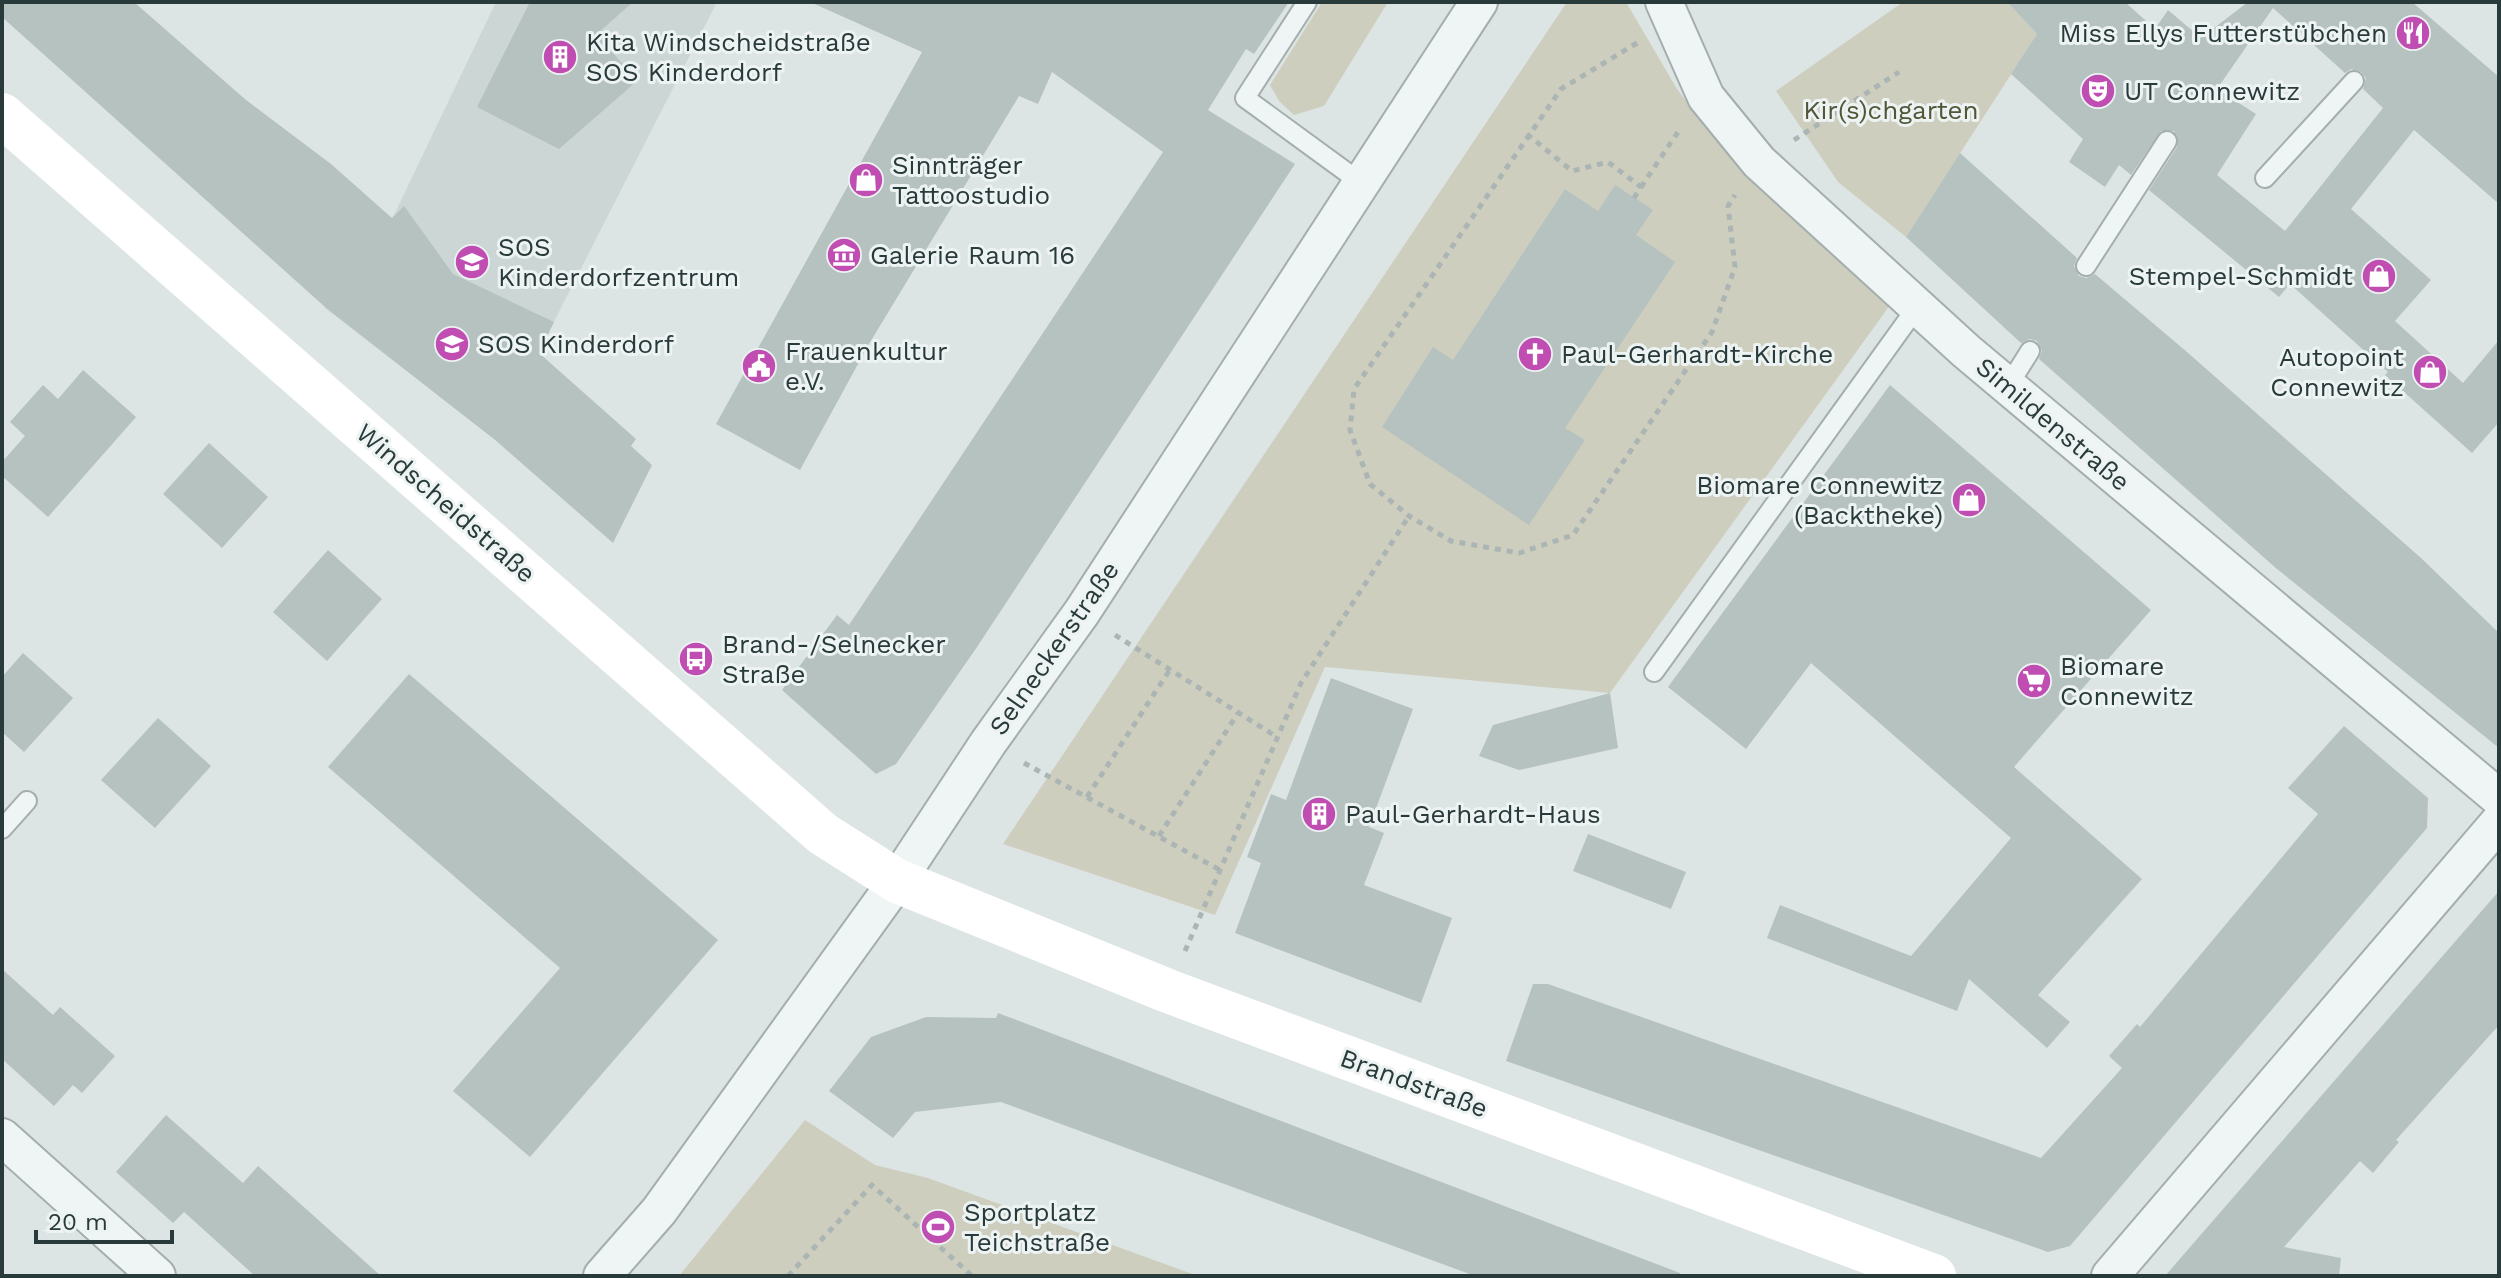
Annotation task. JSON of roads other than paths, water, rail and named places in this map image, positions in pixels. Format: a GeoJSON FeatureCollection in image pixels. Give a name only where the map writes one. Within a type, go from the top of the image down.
{"type":"FeatureCollection","features":[{"type":"Feature","properties":{"kind":"street","name":"Selneckerstraße"},"geometry":{"type":"LineString","coordinates":[[602,1276],[659,1211],[897,881],[988,743],[1082,612],[1479,2]]}},
{"type":"Feature","properties":{"kind":"street","name":"Simildenstraße"},"geometry":{"type":"LineString","coordinates":[[1666,9],[1706,97],[1759,162],[2008,386],[2499,798]]}},
{"type":"Feature","properties":{"kind":"street","name":"Windscheidstraße"},"geometry":{"type":"LineString","coordinates":[[2,115],[786,803],[823,834],[897,881]]}},
{"type":"Feature","properties":{"kind":"street"},"geometry":{"type":"LineString","coordinates":[[2120,1265],[2499,822]]}},
{"type":"Feature","properties":{"kind":"street","name":"Brandstraße"},"geometry":{"type":"LineString","coordinates":[[897,881],[1168,991],[1934,1276]]}},
{"type":"Feature","properties":{"kind":"street"},"geometry":{"type":"LineString","coordinates":[[2,1137],[157,1276]]}},
{"type":"Feature","properties":{"kind":"lane"},"geometry":{"type":"LineString","coordinates":[[1307,2],[1245,98],[1360,182]]}},
{"type":"Feature","properties":{"kind":"lane"},"geometry":{"type":"LineString","coordinates":[[2265,178],[2354,81]]}},
{"type":"Feature","properties":{"kind":"lane"},"geometry":{"type":"LineString","coordinates":[[2086,266],[2167,141]]}},
{"type":"Feature","properties":{"kind":"lane"},"geometry":{"type":"LineString","coordinates":[[1654,672],[1917,307]]}},
{"type":"Feature","properties":{"kind":"lane"},"geometry":{"type":"LineString","coordinates":[[2008,386],[2030,351]]}},
{"type":"Feature","properties":{"kind":"lane"},"geometry":{"type":"LineString","coordinates":[[2,829],[27,801]]}},
{"type":"Feature","properties":{"kind":"place","name":"Miss Ellys Futterstübchen"},"geometry":{"type":"Point","coordinates":[2413,33]}},
{"type":"Feature","properties":{"kind":"place","name":"Kita Windscheidstraße SOS Kinderdorf"},"geometry":{"type":"Point","coordinates":[560,57]}},
{"type":"Feature","properties":{"kind":"place","name":"UT Connewitz"},"geometry":{"type":"Point","coordinates":[2098,91]}},
{"type":"Feature","properties":{"kind":"place","name":"Sinnträger Tattoostudio"},"geometry":{"type":"Point","coordinates":[866,180]}},
{"type":"Feature","properties":{"kind":"place","name":"Galerie Raum 16"},"geometry":{"type":"Point","coordinates":[844,255]}},
{"type":"Feature","properties":{"kind":"place","name":"SOS Kinderdorfzentrum"},"geometry":{"type":"Point","coordinates":[472,262]}},
{"type":"Feature","properties":{"kind":"place","name":"Stempel-Schmidt"},"geometry":{"type":"Point","coordinates":[2379,276]}},
{"type":"Feature","properties":{"kind":"place","name":"SOS Kinderdorf"},"geometry":{"type":"Point","coordinates":[452,344]}},
{"type":"Feature","properties":{"kind":"place","name":"Paul-Gerhardt-Kirche"},"geometry":{"type":"Point","coordinates":[1535,354]}},
{"type":"Feature","properties":{"kind":"place","name":"Frauenkultur e.V."},"geometry":{"type":"Point","coordinates":[759,366]}},
{"type":"Feature","properties":{"kind":"place","name":"Autopoint Connewitz"},"geometry":{"type":"Point","coordinates":[2430,372]}},
{"type":"Feature","properties":{"kind":"place","name":"Biomare Connewitz (Backtheke)"},"geometry":{"type":"Point","coordinates":[1969,500]}},
{"type":"Feature","properties":{"kind":"place","name":"Brand-/Selnecker Straße"},"geometry":{"type":"Point","coordinates":[696,659]}},
{"type":"Feature","properties":{"kind":"place","name":"Biomare Connewitz"},"geometry":{"type":"Point","coordinates":[2034,681]}},
{"type":"Feature","properties":{"kind":"place","name":"Paul-Gerhardt-Haus"},"geometry":{"type":"Point","coordinates":[1319,814]}},
{"type":"Feature","properties":{"kind":"place","name":"Sportplatz Teichstraße"},"geometry":{"type":"Point","coordinates":[938,1227]}},
{"type":"Feature","properties":{"kind":"park label","name":"Kir(s)chgarten"},"geometry":{"type":"Point","coordinates":[1891,110]}}]}
